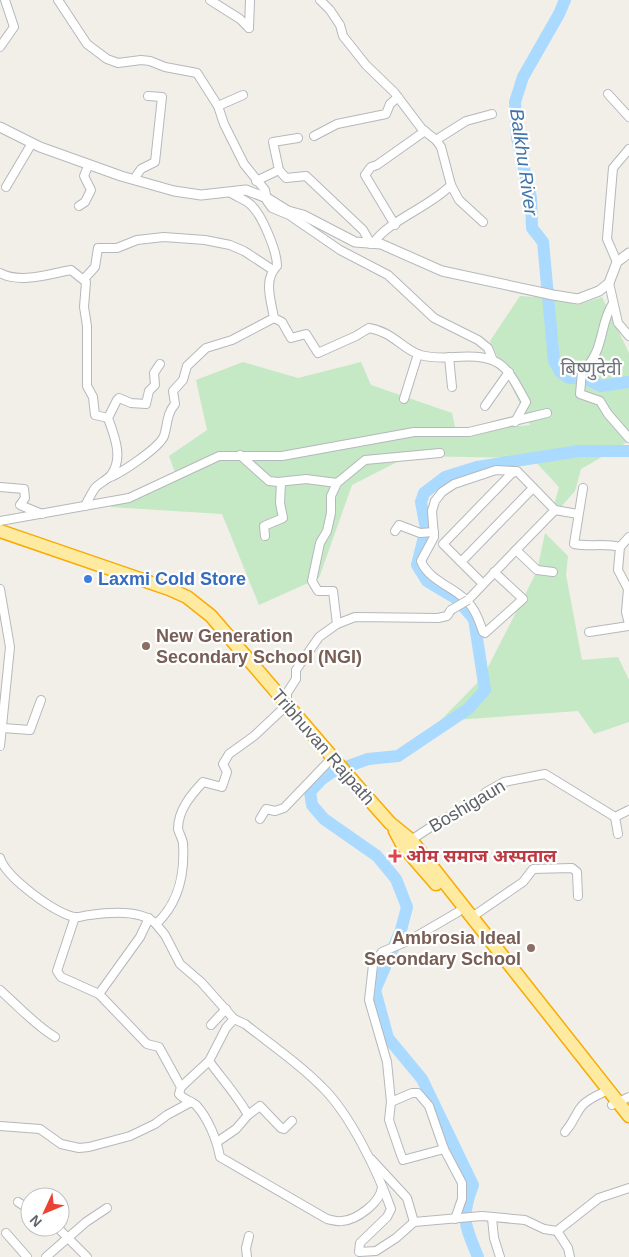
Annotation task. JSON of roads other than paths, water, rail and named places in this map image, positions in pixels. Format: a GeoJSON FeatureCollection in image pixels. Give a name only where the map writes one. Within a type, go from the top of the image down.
{"type":"FeatureCollection","features":[{"type":"Feature","properties":{"kind":"highway","name":"Tribhuvan Rajpath"},"geometry":{"type":"LineString","coordinates":[[0,530],[169,589],[187,597],[211,616],[390,823],[411,840],[472,917],[512,974],[602,1093],[620,1101],[629,1127]]}},
{"type":"Feature","properties":{"kind":"highway","name":"Tribhuvan Rajpath"},"geometry":{"type":"LineString","coordinates":[[390,823],[403,846],[620,1101],[629,1116]]}},
{"type":"Feature","properties":{"kind":"street"},"geometry":{"type":"LineString","coordinates":[[0,48],[14,26],[5,0]]}},
{"type":"Feature","properties":{"kind":"street"},"geometry":{"type":"LineString","coordinates":[[58,0],[87,44],[96,52],[118,63],[141,60],[150,61],[165,67],[197,73],[218,106],[224,124],[244,164],[265,190],[272,208],[288,215],[340,250],[388,275],[434,318],[478,340],[488,348],[492,358],[510,372],[526,402],[515,422]]}},
{"type":"Feature","properties":{"kind":"street"},"geometry":{"type":"LineString","coordinates":[[210,0],[240,19],[249,28],[250,0]]}},
{"type":"Feature","properties":{"kind":"street"},"geometry":{"type":"LineString","coordinates":[[320,0],[330,10],[340,25],[344,36],[366,65],[398,97],[425,131],[436,140],[441,147],[451,185],[459,200],[483,222]]}},
{"type":"Feature","properties":{"kind":"street"},"geometry":{"type":"LineString","coordinates":[[608,94],[629,117]]}},
{"type":"Feature","properties":{"kind":"street"},"geometry":{"type":"LineString","coordinates":[[218,106],[243,95]]}},
{"type":"Feature","properties":{"kind":"street"},"geometry":{"type":"LineString","coordinates":[[134,180],[141,169],[155,162],[162,97],[148,96]]}},
{"type":"Feature","properties":{"kind":"street"},"geometry":{"type":"LineString","coordinates":[[314,136],[337,124],[386,114],[390,104],[398,97]]}},
{"type":"Feature","properties":{"kind":"street"},"geometry":{"type":"LineString","coordinates":[[436,140],[466,121],[492,114]]}},
{"type":"Feature","properties":{"kind":"street"},"geometry":{"type":"LineString","coordinates":[[0,127],[32,143],[88,166],[134,180],[201,195],[246,190],[267,198],[288,211],[303,215],[355,242],[382,244],[442,271],[553,295],[578,299],[599,291],[609,283],[617,262],[629,253]]}},
{"type":"Feature","properties":{"kind":"street"},"geometry":{"type":"LineString","coordinates":[[395,225],[365,175],[371,167],[378,165],[425,131]]}},
{"type":"Feature","properties":{"kind":"street"},"geometry":{"type":"LineString","coordinates":[[298,138],[273,142],[280,170],[286,178],[306,176],[363,230],[372,244]]}},
{"type":"Feature","properties":{"kind":"street"},"geometry":{"type":"LineString","coordinates":[[6,187],[32,143]]}},
{"type":"Feature","properties":{"kind":"street"},"geometry":{"type":"LineString","coordinates":[[617,262],[607,239],[613,168],[629,148]]}},
{"type":"Feature","properties":{"kind":"street"},"geometry":{"type":"LineString","coordinates":[[79,206],[85,202],[91,190],[84,176],[88,166]]}},
{"type":"Feature","properties":{"kind":"street"},"geometry":{"type":"LineString","coordinates":[[256,181],[280,170]]}},
{"type":"Feature","properties":{"kind":"street"},"geometry":{"type":"LineString","coordinates":[[372,244],[378,235],[426,206],[451,185]]}},
{"type":"Feature","properties":{"kind":"street"},"geometry":{"type":"LineString","coordinates":[[231,192],[250,204],[258,215],[277,258],[277,266],[273,270],[268,286],[274,318]]}},
{"type":"Feature","properties":{"kind":"street"},"geometry":{"type":"LineString","coordinates":[[84,279],[95,267],[98,248],[118,248],[137,240],[164,237],[205,240],[230,245],[244,251],[273,270]]}},
{"type":"Feature","properties":{"kind":"street"},"geometry":{"type":"LineString","coordinates":[[0,273],[11,278],[32,277],[71,270],[84,279],[86,286],[84,307],[87,326],[87,386],[93,397],[95,415],[108,418]]}},
{"type":"Feature","properties":{"kind":"street"},"geometry":{"type":"LineString","coordinates":[[609,283],[618,323],[629,336]]}},
{"type":"Feature","properties":{"kind":"street"},"geometry":{"type":"LineString","coordinates":[[613,303],[599,349],[591,363],[582,372],[580,394],[600,401],[608,414],[628,437]]}},
{"type":"Feature","properties":{"kind":"street"},"geometry":{"type":"LineString","coordinates":[[274,318],[282,322],[291,338],[306,334],[318,353],[369,328],[388,332],[418,354],[448,358],[492,358]]}},
{"type":"Feature","properties":{"kind":"street"},"geometry":{"type":"LineString","coordinates":[[85,506],[96,487],[156,447],[163,438],[168,413],[175,404],[173,391],[183,380],[187,366],[206,348],[232,340],[274,318]]}},
{"type":"Feature","properties":{"kind":"street"},"geometry":{"type":"LineString","coordinates":[[404,399],[418,354]]}},
{"type":"Feature","properties":{"kind":"street"},"geometry":{"type":"LineString","coordinates":[[448,358],[452,387]]}},
{"type":"Feature","properties":{"kind":"street"},"geometry":{"type":"LineString","coordinates":[[108,478],[112,473],[118,455],[115,436],[108,418],[118,398],[132,403],[146,404],[148,393],[155,385],[154,373],[160,364]]}},
{"type":"Feature","properties":{"kind":"street"},"geometry":{"type":"LineString","coordinates":[[485,406],[510,372]]}},
{"type":"Feature","properties":{"kind":"street"},"geometry":{"type":"LineString","coordinates":[[0,522],[117,502],[138,495],[218,456],[282,456],[414,432],[469,432],[515,422],[525,416],[547,413]]}},
{"type":"Feature","properties":{"kind":"street"},"geometry":{"type":"LineString","coordinates":[[337,624],[333,591],[318,591],[312,581],[320,543],[326,531],[331,513],[331,496],[337,483],[365,460],[440,453]]}},
{"type":"Feature","properties":{"kind":"street"},"geometry":{"type":"LineString","coordinates":[[240,455],[269,480],[280,482],[306,479],[337,483]]}},
{"type":"Feature","properties":{"kind":"street"},"geometry":{"type":"LineString","coordinates":[[494,572],[523,599],[485,634],[482,632],[472,607],[461,595],[442,584],[423,567],[421,561],[434,537],[432,511],[435,501],[442,492],[454,484],[496,470],[515,471],[555,510],[578,514]]}},
{"type":"Feature","properties":{"kind":"street"},"geometry":{"type":"LineString","coordinates":[[483,584],[443,544],[515,471]]}},
{"type":"Feature","properties":{"kind":"street"},"geometry":{"type":"LineString","coordinates":[[265,536],[264,526],[284,518],[280,482]]}},
{"type":"Feature","properties":{"kind":"street"},"geometry":{"type":"LineString","coordinates":[[0,487],[24,489],[25,498],[20,505],[42,514]]}},
{"type":"Feature","properties":{"kind":"street"},"geometry":{"type":"LineString","coordinates":[[461,562],[533,488]]}},
{"type":"Feature","properties":{"kind":"street"},"geometry":{"type":"LineString","coordinates":[[583,488],[574,544],[620,547]]}},
{"type":"Feature","properties":{"kind":"street"},"geometry":{"type":"LineString","coordinates":[[156,924],[170,912],[179,891],[183,842],[178,829],[187,798],[203,782],[222,787],[227,772],[223,764],[229,754],[254,736],[287,706],[287,693],[296,679],[296,670],[315,641],[337,624],[355,617],[438,618],[447,616],[451,610],[468,600],[555,510]]}},
{"type":"Feature","properties":{"kind":"street"},"geometry":{"type":"LineString","coordinates":[[395,531],[399,525],[420,533],[434,532]]}},
{"type":"Feature","properties":{"kind":"street"},"geometry":{"type":"LineString","coordinates":[[588,632],[629,625],[626,612],[628,589],[618,570],[620,547],[629,537]]}},
{"type":"Feature","properties":{"kind":"street"},"geometry":{"type":"LineString","coordinates":[[516,550],[537,570],[553,572]]}},
{"type":"Feature","properties":{"kind":"street"},"geometry":{"type":"LineString","coordinates":[[0,589],[10,647],[0,746]]}},
{"type":"Feature","properties":{"kind":"street"},"geometry":{"type":"LineString","coordinates":[[2,728],[30,730],[42,700]]}},
{"type":"Feature","properties":{"kind":"street"},"geometry":{"type":"LineString","coordinates":[[260,819],[266,809],[275,811],[284,808],[304,785],[332,758]]}},
{"type":"Feature","properties":{"kind":"street","name":"Boshigaun"},"geometry":{"type":"LineString","coordinates":[[411,840],[437,823],[476,803],[486,792],[504,782],[545,774],[615,817]]}},
{"type":"Feature","properties":{"kind":"street"},"geometry":{"type":"LineString","coordinates":[[618,834],[615,817],[629,810]]}},
{"type":"Feature","properties":{"kind":"street"},"geometry":{"type":"LineString","coordinates":[[0,861],[7,873],[40,898],[75,917],[119,912],[148,918],[165,935],[180,964],[201,982],[234,1019],[245,1024],[322,1086],[338,1105],[383,1185],[391,1209],[388,1217],[358,1247],[360,1252],[375,1254],[414,1222],[482,1216],[525,1220],[557,1231],[568,1248],[570,1257]]}},
{"type":"Feature","properties":{"kind":"street"},"geometry":{"type":"LineString","coordinates":[[472,917],[523,882],[533,869],[572,868],[577,872],[578,896]]}},
{"type":"Feature","properties":{"kind":"street"},"geometry":{"type":"LineString","coordinates":[[444,1149],[403,1160],[389,1120],[392,1102],[387,1062],[368,1000],[373,965],[382,952],[410,940],[458,912]]}},
{"type":"Feature","properties":{"kind":"street"},"geometry":{"type":"LineString","coordinates":[[75,917],[57,971],[61,977],[99,994],[147,1044],[159,1047],[181,1087]]}},
{"type":"Feature","properties":{"kind":"street"},"geometry":{"type":"LineString","coordinates":[[99,994],[140,937],[148,918]]}},
{"type":"Feature","properties":{"kind":"street"},"geometry":{"type":"LineString","coordinates":[[0,990],[27,1012],[41,1028],[55,1037]]}},
{"type":"Feature","properties":{"kind":"street"},"geometry":{"type":"LineString","coordinates":[[212,1025],[226,1009]]}},
{"type":"Feature","properties":{"kind":"street"},"geometry":{"type":"LineString","coordinates":[[234,1019],[226,1028],[209,1061],[181,1087],[179,1094],[202,1113],[217,1142],[220,1157],[327,1219],[342,1221],[351,1219],[382,1195],[383,1185]]}},
{"type":"Feature","properties":{"kind":"street"},"geometry":{"type":"LineString","coordinates":[[209,1061],[236,1094],[248,1115]]}},
{"type":"Feature","properties":{"kind":"street"},"geometry":{"type":"LineString","coordinates":[[392,1102],[412,1093],[421,1095],[429,1106],[444,1149],[462,1183],[462,1199],[455,1219]]}},
{"type":"Feature","properties":{"kind":"street"},"geometry":{"type":"LineString","coordinates":[[565,1132],[571,1125],[580,1106],[602,1093]]}},
{"type":"Feature","properties":{"kind":"street"},"geometry":{"type":"LineString","coordinates":[[0,1126],[40,1129],[61,1144],[79,1148],[89,1147],[130,1136],[155,1124],[191,1102]]}},
{"type":"Feature","properties":{"kind":"street"},"geometry":{"type":"LineString","coordinates":[[217,1142],[236,1129],[248,1115],[260,1106],[281,1128],[284,1129],[292,1121]]}},
{"type":"Feature","properties":{"kind":"street"},"geometry":{"type":"LineString","coordinates":[[367,1157],[399,1187],[407,1198],[414,1222]]}},
{"type":"Feature","properties":{"kind":"street"},"geometry":{"type":"LineString","coordinates":[[557,1231],[600,1198],[629,1188]]}},
{"type":"Feature","properties":{"kind":"street"},"geometry":{"type":"LineString","coordinates":[[70,1236],[107,1208]]}},
{"type":"Feature","properties":{"kind":"street"},"geometry":{"type":"LineString","coordinates":[[492,1218],[494,1238],[500,1257]]}},
{"type":"Feature","properties":{"kind":"street"},"geometry":{"type":"LineString","coordinates":[[6,1233],[27,1257]]}},
{"type":"Feature","properties":{"kind":"street"},"geometry":{"type":"LineString","coordinates":[[247,1257],[246,1248],[249,1236]]}},
{"type":"Feature","properties":{"kind":"street"},"geometry":{"type":"LineString","coordinates":[[46,1257],[68,1237],[87,1257]]}},
{"type":"Feature","properties":{"kind":"waterway","name":"Balkhu River"},"geometry":{"type":"LineString","coordinates":[[565,0],[523,77],[515,102],[517,138],[531,198],[532,228],[543,242],[554,361],[560,372],[569,378],[584,378],[601,386],[629,382]]}},
{"type":"Feature","properties":{"kind":"waterway"},"geometry":{"type":"LineString","coordinates":[[478,1257],[467,1229],[465,1214],[473,1185],[422,1079],[388,1038],[375,990],[401,930],[407,907],[396,879],[377,856],[324,819],[312,805],[310,792],[322,779],[332,772],[368,759],[398,756],[468,709],[485,690],[474,619],[457,599],[427,581],[417,565],[426,529],[421,502],[424,493],[445,477],[477,467],[579,451],[629,451]]}},
{"type":"Feature","properties":{"kind":"place","name":"Laxmi Cold Store"},"geometry":{"type":"Point","coordinates":[88,579]}},
{"type":"Feature","properties":{"kind":"place","name":"New Generation Secondary School (NGI)"},"geometry":{"type":"Point","coordinates":[146,646]}},
{"type":"Feature","properties":{"kind":"place","name":"ओम समाज अस्पताल"},"geometry":{"type":"Point","coordinates":[395,856]}},
{"type":"Feature","properties":{"kind":"place","name":"Ambrosia Ideal Secondary School"},"geometry":{"type":"Point","coordinates":[531,948]}},
{"type":"Feature","properties":{"kind":"district","name":"बिष्णुदेवी"},"geometry":{"type":"Point","coordinates":[591,368]}}]}
